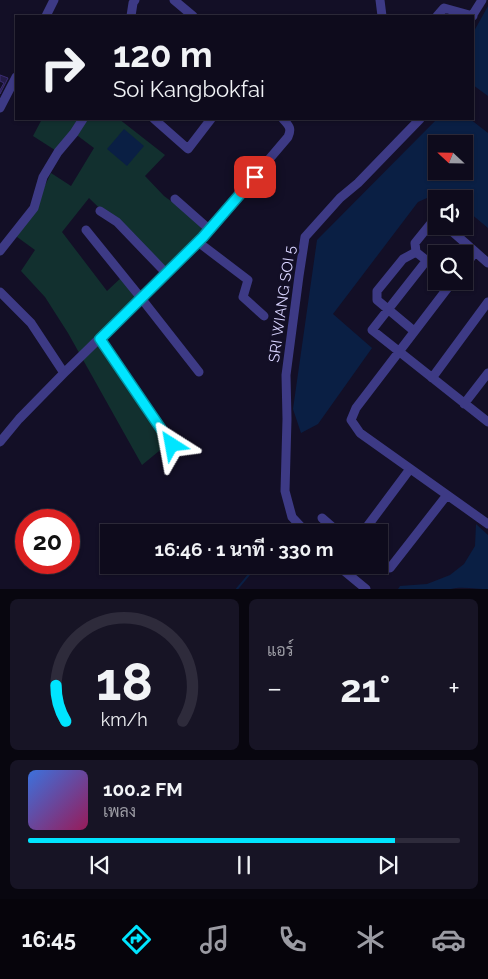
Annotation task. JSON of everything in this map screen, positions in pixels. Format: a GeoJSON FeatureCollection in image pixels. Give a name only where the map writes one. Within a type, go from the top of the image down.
{"type":"FeatureCollection","features":[{"type":"Feature","properties":{"kind":"street"},"geometry":{"type":"LineString","coordinates":[[46,15],[54,0]]}},
{"type":"Feature","properties":{"kind":"street"},"geometry":{"type":"LineString","coordinates":[[131,15],[132,3],[135,0]]}},
{"type":"Feature","properties":{"kind":"street"},"geometry":{"type":"LineString","coordinates":[[174,0],[192,15]]}},
{"type":"Feature","properties":{"kind":"street"},"geometry":{"type":"LineString","coordinates":[[380,0],[382,15]]}},
{"type":"Feature","properties":{"kind":"street"},"geometry":{"type":"LineString","coordinates":[[474,15],[482,0]]}},
{"type":"Feature","properties":{"kind":"street"},"geometry":{"type":"LineString","coordinates":[[438,15],[444,8],[469,15]]}},
{"type":"Feature","properties":{"kind":"street"},"geometry":{"type":"LineString","coordinates":[[0,108],[15,79]]}},
{"type":"Feature","properties":{"kind":"street"},"geometry":{"type":"LineString","coordinates":[[0,252],[34,208],[43,177],[58,152],[82,120]]}},
{"type":"Feature","properties":{"kind":"street"},"geometry":{"type":"LineString","coordinates":[[155,120],[188,149],[210,120]]}},
{"type":"Feature","properties":{"kind":"street","name":"SRI WIANG SOI 5"},"geometry":{"type":"LineString","coordinates":[[299,524],[292,517],[285,491],[286,375],[305,237],[340,198],[358,183],[419,120]]}},
{"type":"Feature","properties":{"kind":"street"},"geometry":{"type":"LineString","coordinates":[[0,442],[19,419],[64,373],[209,230],[288,138],[291,131],[285,121]]}},
{"type":"Feature","properties":{"kind":"street"},"geometry":{"type":"LineString","coordinates":[[175,199],[209,230]]}},
{"type":"Feature","properties":{"kind":"street"},"geometry":{"type":"LineString","coordinates":[[100,210],[117,222],[166,273]]}},
{"type":"Feature","properties":{"kind":"street"},"geometry":{"type":"LineString","coordinates":[[428,227],[415,243],[416,252],[427,260],[372,330],[488,422]]}},
{"type":"Feature","properties":{"kind":"street"},"geometry":{"type":"LineString","coordinates":[[86,230],[199,372]]}},
{"type":"Feature","properties":{"kind":"street"},"geometry":{"type":"LineString","coordinates":[[456,235],[488,263]]}},
{"type":"Feature","properties":{"kind":"street"},"geometry":{"type":"LineString","coordinates":[[198,242],[248,280],[243,297],[264,316]]}},
{"type":"Feature","properties":{"kind":"street"},"geometry":{"type":"LineString","coordinates":[[414,331],[377,300],[377,291],[403,259],[416,252]]}},
{"type":"Feature","properties":{"kind":"street"},"geometry":{"type":"LineString","coordinates":[[446,290],[356,408],[351,420],[360,433],[487,522]]}},
{"type":"Feature","properties":{"kind":"street"},"geometry":{"type":"LineString","coordinates":[[0,292],[31,323],[64,373]]}},
{"type":"Feature","properties":{"kind":"street"},"geometry":{"type":"LineString","coordinates":[[432,378],[488,302]]}},
{"type":"Feature","properties":{"kind":"street"},"geometry":{"type":"LineString","coordinates":[[100,339],[172,445]]}},
{"type":"Feature","properties":{"kind":"street"},"geometry":{"type":"LineString","coordinates":[[464,404],[488,373]]}},
{"type":"Feature","properties":{"kind":"street"},"geometry":{"type":"LineString","coordinates":[[369,524],[410,469]]}},
{"type":"Feature","properties":{"kind":"street"},"geometry":{"type":"LineString","coordinates":[[388,568],[390,568],[448,495]]}},
{"type":"Feature","properties":{"kind":"street"},"geometry":{"type":"LineString","coordinates":[[322,518],[329,524]]}},
{"type":"Feature","properties":{"kind":"street"},"geometry":{"type":"LineString","coordinates":[[348,574],[366,589]]}},
{"type":"Feature","properties":{"kind":"green space"},"geometry":{"type":"Polygon","coordinates":[[[41,120],[120,120],[165,155],[145,176],[164,196],[209,229],[166,273],[89,198],[62,232],[107,291],[123,276],[141,298],[100,339],[170,442],[142,465],[68,333],[45,297],[21,271],[35,250],[13,234],[34,208],[51,173],[71,186],[94,148],[74,133],[58,152],[33,136],[41,120]]]}},
{"type":"Feature","properties":{"kind":"water"},"geometry":{"type":"Polygon","coordinates":[[[488,6],[488,96],[474,86],[474,31],[488,6]]]}},
{"type":"Feature","properties":{"kind":"water"},"geometry":{"type":"Polygon","coordinates":[[[436,120],[471,120],[488,133],[488,228],[473,216],[473,190],[428,190],[428,198],[418,202],[333,314],[372,348],[318,424],[301,433],[293,409],[317,240],[436,120]]]}},
{"type":"Feature","properties":{"kind":"water"},"geometry":{"type":"Polygon","coordinates":[[[124,129],[144,146],[127,166],[107,149],[124,129]]]}},
{"type":"Feature","properties":{"kind":"water"},"geometry":{"type":"Polygon","coordinates":[[[476,524],[488,535],[488,589],[398,589],[400,586],[427,584],[450,575],[464,564],[475,546],[476,524]]]}},
{"type":"Feature","properties":{"kind":"building"},"geometry":{"type":"Polygon","coordinates":[[[0,75],[8,78],[0,94],[4,83],[0,81],[0,75]]]}},
{"type":"Feature","properties":{"kind":"waterway"},"geometry":{"type":"LineString","coordinates":[[237,589],[250,574]]}},
{"type":"Feature","properties":{"kind":"route"},"geometry":{"type":"LineString","coordinates":[[172,445],[100,339],[203,237],[255,177]]}}]}
